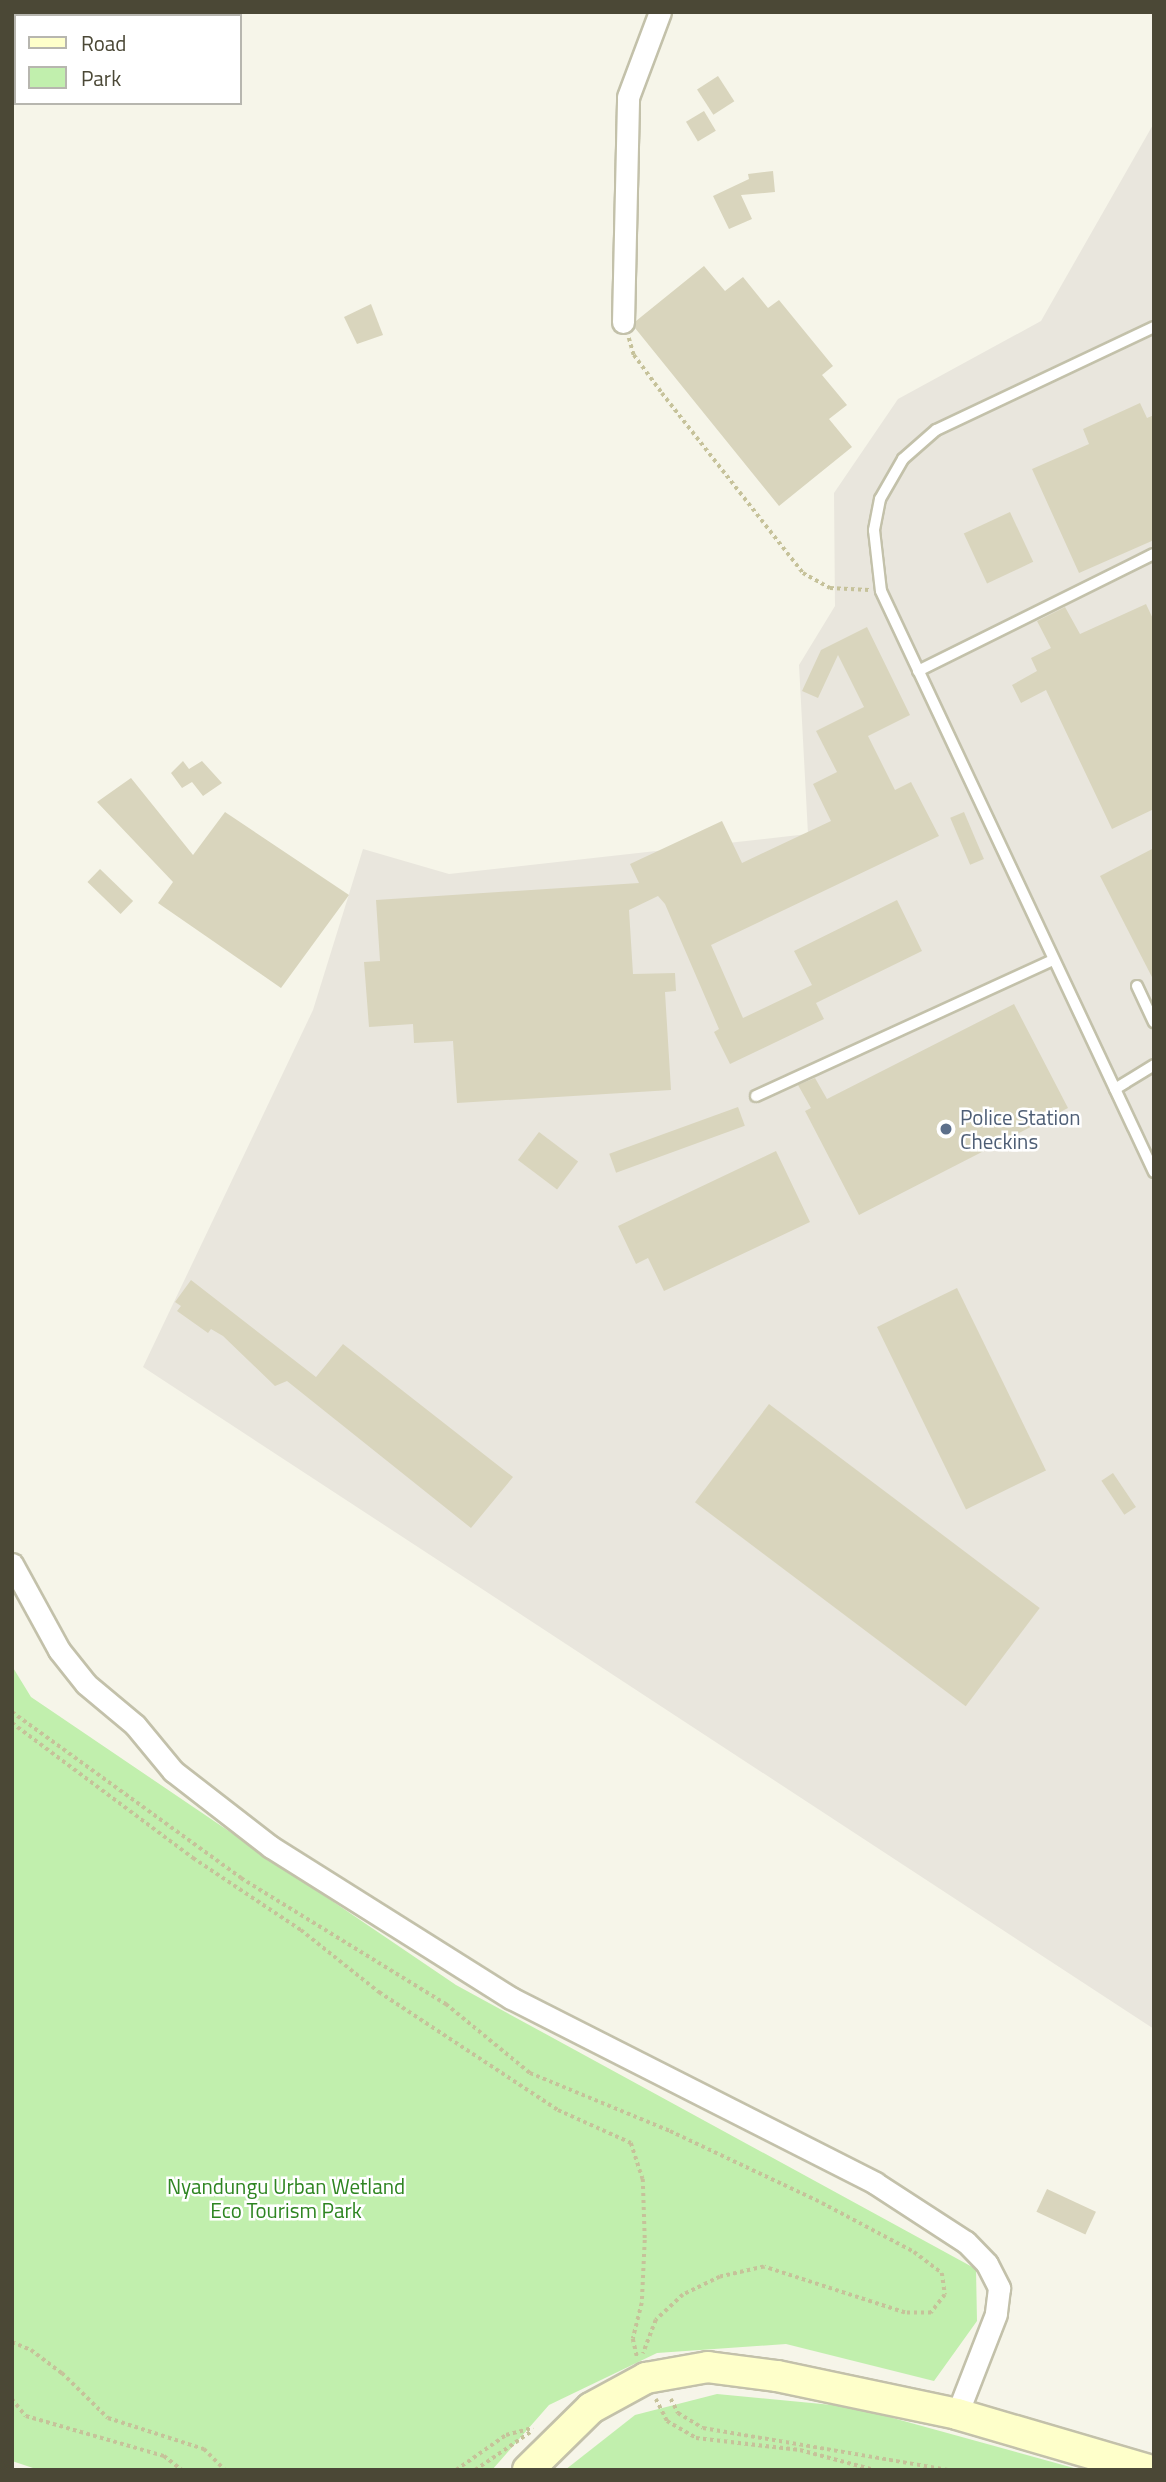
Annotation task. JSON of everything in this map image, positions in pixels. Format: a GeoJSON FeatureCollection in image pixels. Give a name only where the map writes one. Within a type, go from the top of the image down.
{"type":"FeatureCollection","features":[{"type":"Feature","properties":{"kind":"main road"},"geometry":{"type":"LineString","coordinates":[[528,2470],[591,2408],[653,2377],[708,2367],[777,2376],[957,2414],[1149,2470]]}},
{"type":"Feature","properties":{"kind":"street"},"geometry":{"type":"LineString","coordinates":[[623,322],[628,97],[660,12]]}},
{"type":"Feature","properties":{"kind":"street"},"geometry":{"type":"LineString","coordinates":[[12,1564],[59,1650],[86,1684],[135,1725],[173,1771],[271,1847],[511,1998],[875,2183],[966,2242],[987,2264],[999,2288],[996,2314],[957,2414]]}},
{"type":"Feature","properties":{"kind":"lane"},"geometry":{"type":"LineString","coordinates":[[1154,327],[936,430],[903,458],[880,499],[874,530],[881,591],[1154,1172]]}},
{"type":"Feature","properties":{"kind":"lane"},"geometry":{"type":"LineString","coordinates":[[918,671],[1154,554]]}},
{"type":"Feature","properties":{"kind":"lane"},"geometry":{"type":"LineString","coordinates":[[756,1096],[1053,960]]}},
{"type":"Feature","properties":{"kind":"lane"},"geometry":{"type":"LineString","coordinates":[[1137,986],[1154,1022]]}},
{"type":"Feature","properties":{"kind":"lane"},"geometry":{"type":"LineString","coordinates":[[1115,1089],[1154,1065]]}},
{"type":"Feature","properties":{"kind":"path"},"geometry":{"type":"LineString","coordinates":[[623,322],[634,355],[803,573],[830,588],[881,591]]}},
{"type":"Feature","properties":{"kind":"path"},"geometry":{"type":"LineString","coordinates":[[12,1712],[241,1878],[446,2004],[530,2073],[670,2131],[873,2229],[942,2273],[945,2295],[931,2313],[905,2314],[764,2267],[720,2277],[683,2295],[656,2320],[639,2368],[633,2339],[642,2303],[643,2179],[631,2143],[558,2110],[379,1992],[301,1930],[193,1858],[12,1723]]}},
{"type":"Feature","properties":{"kind":"path"},"geometry":{"type":"LineString","coordinates":[[12,2342],[31,2350],[62,2373],[108,2418],[204,2449],[225,2470]]}},
{"type":"Feature","properties":{"kind":"path"},"geometry":{"type":"LineString","coordinates":[[653,2377],[667,2421],[696,2438],[800,2450],[874,2470]]}},
{"type":"Feature","properties":{"kind":"path"},"geometry":{"type":"LineString","coordinates":[[653,2377],[678,2413],[702,2428],[949,2470]]}},
{"type":"Feature","properties":{"kind":"path"},"geometry":{"type":"LineString","coordinates":[[12,2399],[26,2416],[164,2456],[182,2470]]}},
{"type":"Feature","properties":{"kind":"path"},"geometry":{"type":"LineString","coordinates":[[456,2470],[506,2435],[538,2426],[475,2470]]}},
{"type":"Feature","properties":{"kind":"shaded area"},"geometry":{"type":"Polygon","coordinates":[[[1154,123],[1154,2029],[143,1367],[313,1010],[363,849],[449,874],[808,834],[799,665],[835,606],[834,493],[898,399],[1041,321],[1154,123]]]}},
{"type":"Feature","properties":{"kind":"green space","name":"Nyandungu Urban Wetland Eco Tourism Park"},"geometry":{"type":"Polygon","coordinates":[[[12,1666],[31,1697],[456,1985],[976,2269],[977,2321],[934,2381],[786,2344],[657,2353],[549,2405],[492,2470],[39,2470],[12,2461],[12,1666]]]}},
{"type":"Feature","properties":{"kind":"green space"},"geometry":{"type":"Polygon","coordinates":[[[717,2394],[853,2407],[1081,2470],[565,2470],[635,2415],[717,2394]]]}},
{"type":"Feature","properties":{"kind":"building"},"geometry":{"type":"Polygon","coordinates":[[[718,76],[734,101],[713,115],[697,90],[718,76]]]}},
{"type":"Feature","properties":{"kind":"building"},"geometry":{"type":"Polygon","coordinates":[[[704,111],[716,131],[698,142],[686,122],[704,111]]]}},
{"type":"Feature","properties":{"kind":"building"},"geometry":{"type":"Polygon","coordinates":[[[773,171],[775,192],[741,195],[752,219],[729,229],[713,196],[749,179],[748,174],[773,171]]]}},
{"type":"Feature","properties":{"kind":"building"},"geometry":{"type":"Polygon","coordinates":[[[704,266],[725,291],[743,277],[768,308],[779,300],[833,366],[822,375],[847,405],[829,419],[852,447],[779,506],[635,328],[636,321],[704,266]]]}},
{"type":"Feature","properties":{"kind":"building"},"geometry":{"type":"Polygon","coordinates":[[[371,304],[383,335],[357,344],[344,317],[371,304]]]}},
{"type":"Feature","properties":{"kind":"building"},"geometry":{"type":"Polygon","coordinates":[[[1140,403],[1147,418],[1154,415],[1154,540],[1079,573],[1032,469],[1089,444],[1083,429],[1140,403]]]}},
{"type":"Feature","properties":{"kind":"building"},"geometry":{"type":"Polygon","coordinates":[[[1010,512],[1033,562],[987,583],[964,534],[1010,512]]]}},
{"type":"Feature","properties":{"kind":"building"},"geometry":{"type":"Polygon","coordinates":[[[1146,604],[1154,621],[1154,809],[1112,829],[1046,690],[1021,703],[1012,685],[1037,671],[1031,658],[1051,648],[1037,621],[1065,607],[1080,634],[1146,604]]]}},
{"type":"Feature","properties":{"kind":"building"},"geometry":{"type":"Polygon","coordinates":[[[867,627],[910,715],[868,736],[895,790],[911,782],[939,836],[711,945],[743,1018],[812,985],[794,951],[897,900],[922,951],[816,1003],[824,1019],[730,1064],[714,1032],[719,1029],[665,904],[658,896],[629,910],[633,974],[675,973],[676,991],[665,992],[671,1090],[457,1103],[453,1041],[414,1043],[413,1024],[369,1027],[364,962],[380,961],[376,900],[639,883],[630,864],[722,821],[742,863],[831,821],[813,784],[837,772],[816,731],[864,707],[838,655],[818,698],[802,691],[821,650],[867,627]]]}},
{"type":"Feature","properties":{"kind":"building"},"geometry":{"type":"Polygon","coordinates":[[[183,761],[189,769],[202,761],[222,783],[203,796],[192,782],[182,788],[171,773],[183,761]]]}},
{"type":"Feature","properties":{"kind":"building"},"geometry":{"type":"Polygon","coordinates":[[[131,778],[193,855],[225,812],[349,895],[281,988],[158,903],[173,882],[97,802],[131,778]]]}},
{"type":"Feature","properties":{"kind":"building"},"geometry":{"type":"Polygon","coordinates":[[[964,812],[984,859],[970,865],[950,818],[964,812]]]}},
{"type":"Feature","properties":{"kind":"building"},"geometry":{"type":"Polygon","coordinates":[[[1154,848],[1154,981],[1100,876],[1154,848]]]}},
{"type":"Feature","properties":{"kind":"building"},"geometry":{"type":"Polygon","coordinates":[[[100,869],[133,901],[121,914],[87,882],[100,869]]]}},
{"type":"Feature","properties":{"kind":"building"},"geometry":{"type":"Polygon","coordinates":[[[1014,1004],[1068,1108],[859,1215],[805,1111],[811,1108],[798,1085],[815,1078],[827,1099],[1014,1004]]]}},
{"type":"Feature","properties":{"kind":"building"},"geometry":{"type":"Polygon","coordinates":[[[738,1107],[745,1126],[616,1173],[609,1154],[738,1107]]]}},
{"type":"Feature","properties":{"kind":"building"},"geometry":{"type":"Polygon","coordinates":[[[539,1132],[578,1161],[557,1189],[518,1160],[539,1132]]]}},
{"type":"Feature","properties":{"kind":"building"},"geometry":{"type":"Polygon","coordinates":[[[776,1151],[810,1222],[664,1291],[648,1258],[636,1264],[618,1226],[776,1151]]]}},
{"type":"Feature","properties":{"kind":"building"},"geometry":{"type":"Polygon","coordinates":[[[191,1280],[316,1377],[343,1344],[513,1477],[471,1528],[287,1381],[275,1386],[223,1336],[211,1329],[208,1333],[177,1311],[181,1306],[175,1302],[191,1280]]]}},
{"type":"Feature","properties":{"kind":"building"},"geometry":{"type":"Polygon","coordinates":[[[957,1288],[1046,1470],[966,1509],[877,1327],[957,1288]]]}},
{"type":"Feature","properties":{"kind":"building"},"geometry":{"type":"Polygon","coordinates":[[[769,1404],[1040,1608],[966,1706],[695,1502],[769,1404]]]}},
{"type":"Feature","properties":{"kind":"building"},"geometry":{"type":"Polygon","coordinates":[[[1113,1473],[1136,1507],[1124,1515],[1101,1481],[1113,1473]]]}},
{"type":"Feature","properties":{"kind":"building"},"geometry":{"type":"Polygon","coordinates":[[[1047,2189],[1096,2212],[1085,2234],[1036,2212],[1047,2189]]]}},
{"type":"Feature","properties":{"kind":"place","name":"Police Station Checkins"},"geometry":{"type":"Point","coordinates":[946,1129]}}]}
